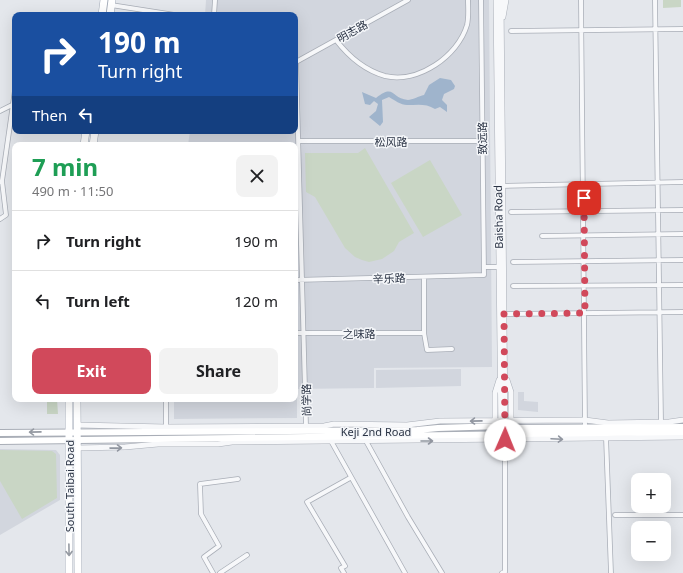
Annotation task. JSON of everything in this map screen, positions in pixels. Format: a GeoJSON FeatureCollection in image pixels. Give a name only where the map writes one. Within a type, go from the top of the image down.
{"type":"FeatureCollection","features":[{"type":"Feature","properties":{"kind":"main road"},"geometry":{"type":"LineString","coordinates":[[102,12],[104,0]]}},
{"type":"Feature","properties":{"kind":"main road","name":"South Taibai Road"},"geometry":{"type":"LineString","coordinates":[[69,402],[69,573]]}},
{"type":"Feature","properties":{"kind":"main road","name":"South Taibai Road"},"geometry":{"type":"LineString","coordinates":[[77,402],[78,573]]}},
{"type":"Feature","properties":{"kind":"main road","name":"Keji 2nd Road"},"geometry":{"type":"LineString","coordinates":[[0,432],[77,433],[166,430],[417,430],[438,428],[683,427]]}},
{"type":"Feature","properties":{"kind":"main road","name":"Keji 2nd Road"},"geometry":{"type":"LineString","coordinates":[[0,441],[68,441],[77,445],[157,438],[503,428],[683,432]]}},
{"type":"Feature","properties":{"kind":"street"},"geometry":{"type":"LineString","coordinates":[[214,12],[215,0]]}},
{"type":"Feature","properties":{"kind":"street","name":"明志路"},"geometry":{"type":"LineString","coordinates":[[298,61],[408,0]]}},
{"type":"Feature","properties":{"kind":"street"},"geometry":{"type":"LineString","coordinates":[[336,40],[351,58],[375,72],[396,77],[416,74],[443,59],[460,41],[467,24],[468,0]]}},
{"type":"Feature","properties":{"kind":"street","name":"致远路"},"geometry":{"type":"LineString","coordinates":[[481,0],[484,275]]}},
{"type":"Feature","properties":{"kind":"street","name":"Baisha Road"},"geometry":{"type":"LineString","coordinates":[[496,0],[504,314],[503,428]]}},
{"type":"Feature","properties":{"kind":"street","name":"Baisha Road"},"geometry":{"type":"LineString","coordinates":[[501,0],[499,267],[503,373]]}},
{"type":"Feature","properties":{"kind":"street"},"geometry":{"type":"LineString","coordinates":[[501,22],[506,8],[506,0]]}},
{"type":"Feature","properties":{"kind":"street"},"geometry":{"type":"LineString","coordinates":[[581,0],[586,428]]}},
{"type":"Feature","properties":{"kind":"street"},"geometry":{"type":"LineString","coordinates":[[656,0],[661,312],[661,422]]}},
{"type":"Feature","properties":{"kind":"street"},"geometry":{"type":"LineString","coordinates":[[111,3],[159,12]]}},
{"type":"Feature","properties":{"kind":"street"},"geometry":{"type":"LineString","coordinates":[[511,31],[683,29]]}},
{"type":"Feature","properties":{"kind":"street"},"geometry":{"type":"LineString","coordinates":[[0,111],[12,105]]}},
{"type":"Feature","properties":{"kind":"street"},"geometry":{"type":"LineString","coordinates":[[0,219],[6,216],[1,181],[12,105]]}},
{"type":"Feature","properties":{"kind":"street","name":"尚学路"},"geometry":{"type":"LineString","coordinates":[[298,129],[306,426]]}},
{"type":"Feature","properties":{"kind":"street","name":"松风路"},"geometry":{"type":"LineString","coordinates":[[299,141],[482,141]]}},
{"type":"Feature","properties":{"kind":"street"},"geometry":{"type":"LineString","coordinates":[[500,186],[683,182]]}},
{"type":"Feature","properties":{"kind":"street"},"geometry":{"type":"LineString","coordinates":[[511,212],[683,210]]}},
{"type":"Feature","properties":{"kind":"street"},"geometry":{"type":"LineString","coordinates":[[542,236],[683,234]]}},
{"type":"Feature","properties":{"kind":"street"},"geometry":{"type":"LineString","coordinates":[[513,262],[683,260]]}},
{"type":"Feature","properties":{"kind":"street"},"geometry":{"type":"LineString","coordinates":[[484,267],[499,267]]}},
{"type":"Feature","properties":{"kind":"street","name":"辛乐路"},"geometry":{"type":"LineString","coordinates":[[298,280],[484,275]]}},
{"type":"Feature","properties":{"kind":"street"},"geometry":{"type":"LineString","coordinates":[[424,277],[424,333],[427,350],[452,349]]}},
{"type":"Feature","properties":{"kind":"street"},"geometry":{"type":"LineString","coordinates":[[513,286],[683,285]]}},
{"type":"Feature","properties":{"kind":"street"},"geometry":{"type":"LineString","coordinates":[[504,314],[683,312]]}},
{"type":"Feature","properties":{"kind":"street","name":"之味路"},"geometry":{"type":"LineString","coordinates":[[298,333],[424,333]]}},
{"type":"Feature","properties":{"kind":"street"},"geometry":{"type":"LineString","coordinates":[[503,373],[511,392],[512,420]]}},
{"type":"Feature","properties":{"kind":"street"},"geometry":{"type":"LineString","coordinates":[[502,573],[505,572],[503,428],[495,393],[503,373]]}},
{"type":"Feature","properties":{"kind":"street"},"geometry":{"type":"LineString","coordinates":[[166,402],[166,430]]}},
{"type":"Feature","properties":{"kind":"street"},"geometry":{"type":"LineString","coordinates":[[77,445],[125,447],[158,444],[366,441],[503,428],[512,420],[586,420],[608,423],[683,420]]}},
{"type":"Feature","properties":{"kind":"street"},"geometry":{"type":"LineString","coordinates":[[77,425],[166,430],[341,424],[407,425],[440,421],[591,439],[606,437],[683,437]]}},
{"type":"Feature","properties":{"kind":"street"},"geometry":{"type":"LineString","coordinates":[[606,437],[610,573]]}},
{"type":"Feature","properties":{"kind":"street"},"geometry":{"type":"LineString","coordinates":[[331,441],[350,478],[405,573]]}},
{"type":"Feature","properties":{"kind":"street"},"geometry":{"type":"LineString","coordinates":[[366,441],[408,517],[442,573]]}},
{"type":"Feature","properties":{"kind":"street"},"geometry":{"type":"LineString","coordinates":[[344,573],[341,568],[345,566],[307,502],[350,478]]}},
{"type":"Feature","properties":{"kind":"street"},"geometry":{"type":"LineString","coordinates":[[213,573],[204,557],[219,546],[201,514],[200,484],[238,480]]}},
{"type":"Feature","properties":{"kind":"street"},"geometry":{"type":"LineString","coordinates":[[615,515],[683,515]]}},
{"type":"Feature","properties":{"kind":"street"},"geometry":{"type":"LineString","coordinates":[[220,573],[247,555]]}},
{"type":"Feature","properties":{"kind":"shaded area"},"geometry":{"type":"Polygon","coordinates":[[[206,0],[489,0],[492,367],[374,368],[374,388],[298,389],[298,142],[188,142],[190,134],[298,134],[298,12],[205,12],[206,0]]]}},
{"type":"Feature","properties":{"kind":"shaded area"},"geometry":{"type":"Polygon","coordinates":[[[461,369],[461,386],[376,388],[376,370],[461,369]]]}},
{"type":"Feature","properties":{"kind":"shaded area"},"geometry":{"type":"Polygon","coordinates":[[[518,392],[524,392],[524,401],[538,402],[538,412],[518,410],[518,392]]]}},
{"type":"Feature","properties":{"kind":"shaded area"},"geometry":{"type":"Polygon","coordinates":[[[174,402],[297,402],[297,418],[174,419],[174,402]]]}},
{"type":"Feature","properties":{"kind":"shaded area"},"geometry":{"type":"Polygon","coordinates":[[[0,449],[56,450],[60,455],[60,500],[0,535],[0,449]]]}},
{"type":"Feature","properties":{"kind":"green space"},"geometry":{"type":"Polygon","coordinates":[[[663,0],[681,0],[681,7],[663,8],[663,0]]]}},
{"type":"Feature","properties":{"kind":"green space"},"geometry":{"type":"Polygon","coordinates":[[[365,148],[414,233],[399,242],[394,251],[382,259],[369,262],[355,257],[345,248],[315,197],[306,192],[305,153],[358,153],[365,148]]]}},
{"type":"Feature","properties":{"kind":"green space"},"geometry":{"type":"Polygon","coordinates":[[[430,160],[462,215],[423,237],[391,183],[430,160]]]}},
{"type":"Feature","properties":{"kind":"green space"},"geometry":{"type":"Polygon","coordinates":[[[47,402],[57,402],[58,414],[47,414],[47,402]]]}},
{"type":"Feature","properties":{"kind":"green space"},"geometry":{"type":"Polygon","coordinates":[[[0,450],[52,451],[56,454],[57,498],[22,519],[0,481],[0,450]]]}},
{"type":"Feature","properties":{"kind":"water"},"geometry":{"type":"Polygon","coordinates":[[[440,78],[451,80],[455,86],[454,89],[444,94],[442,100],[447,105],[447,112],[440,107],[435,109],[425,105],[402,104],[389,97],[382,100],[383,122],[380,126],[369,117],[376,111],[378,104],[374,101],[370,105],[365,104],[362,92],[376,98],[382,94],[390,92],[403,99],[410,100],[424,95],[429,85],[440,78]]]}},
{"type":"Feature","properties":{"kind":"route"},"geometry":{"type":"LineString","coordinates":[[505,440],[506,408],[504,314],[585,313],[584,198]]}}]}
